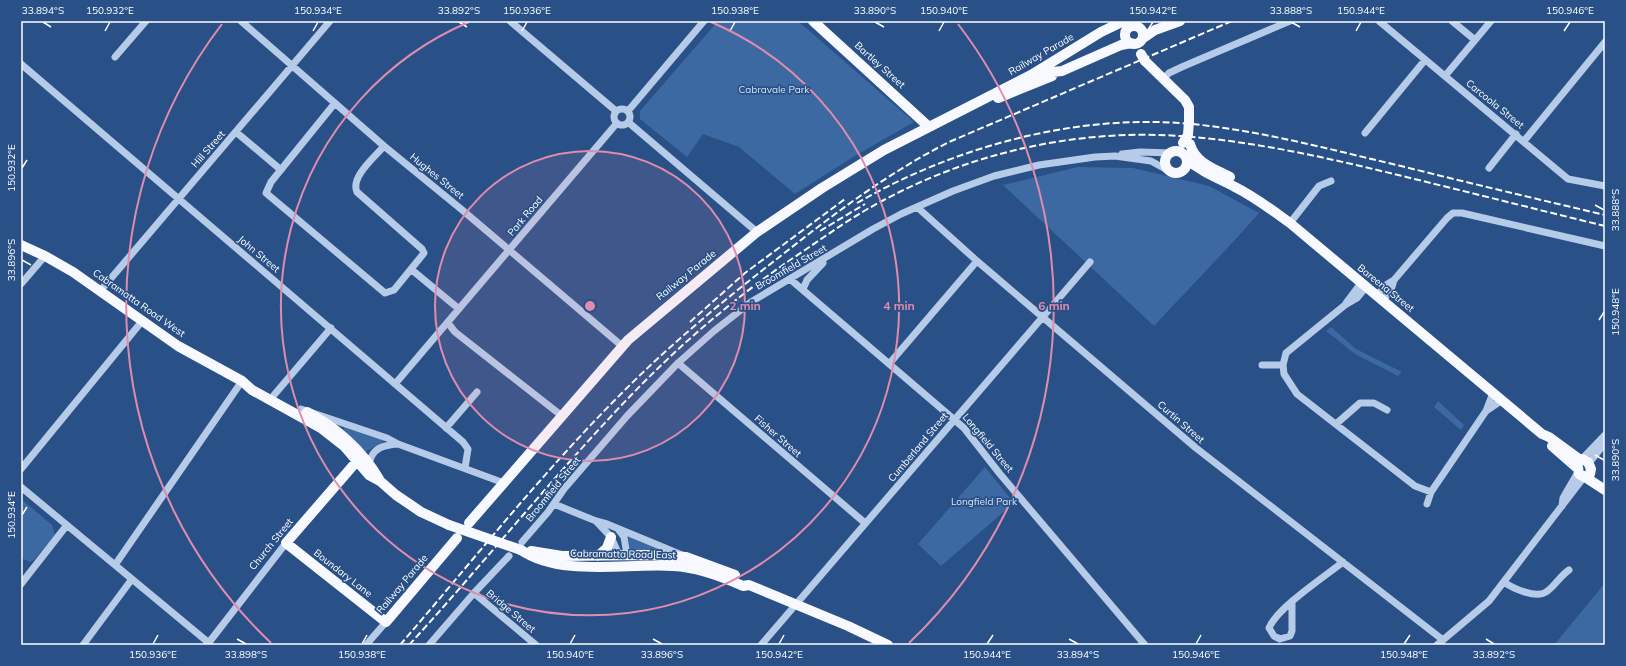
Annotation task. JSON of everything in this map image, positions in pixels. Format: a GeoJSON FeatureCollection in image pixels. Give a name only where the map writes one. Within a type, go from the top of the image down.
{"type":"FeatureCollection","features":[{"type":"Feature","properties":{"kind":"main road","name":"Bartley Street"},"geometry":{"type":"LineString","coordinates":[[813,21],[929,126]]}},
{"type":"Feature","properties":{"kind":"main road"},"geometry":{"type":"LineString","coordinates":[[1031,75],[1062,71],[1103,53],[1137,42],[1152,31],[1180,21]]}},
{"type":"Feature","properties":{"kind":"main road","name":"Railway Parade"},"geometry":{"type":"LineString","coordinates":[[468,523],[622,346],[652,318],[758,232],[822,188],[884,150],[1031,75],[1107,24],[1129,26]]}},
{"type":"Feature","properties":{"kind":"main road"},"geometry":{"type":"LineString","coordinates":[[1129,26],[1162,28]]}},
{"type":"Feature","properties":{"kind":"main road"},"geometry":{"type":"LineString","coordinates":[[1129,26],[1142,31],[1137,42],[1143,58],[1150,72],[1172,91]]}},
{"type":"Feature","properties":{"kind":"main road"},"geometry":{"type":"LineString","coordinates":[[1129,26],[1126,39],[1137,42]]}},
{"type":"Feature","properties":{"kind":"main road"},"geometry":{"type":"LineString","coordinates":[[1103,53],[1118,43],[1129,26]]}},
{"type":"Feature","properties":{"kind":"main road"},"geometry":{"type":"LineString","coordinates":[[1143,58],[1163,79],[1163,83],[1172,91],[1185,110],[1190,121],[1186,168],[1180,173],[1175,174],[1169,171],[1165,164],[1165,160],[1172,152],[1188,140]]}},
{"type":"Feature","properties":{"kind":"main road","name":"Railway Parade"},"geometry":{"type":"LineString","coordinates":[[969,107],[1003,96],[1062,71]]}},
{"type":"Feature","properties":{"kind":"main road"},"geometry":{"type":"LineString","coordinates":[[1188,140],[1194,154],[1201,161],[1239,183],[1267,206]]}},
{"type":"Feature","properties":{"kind":"main road"},"geometry":{"type":"LineString","coordinates":[[1172,152],[1181,152],[1186,158]]}},
{"type":"Feature","properties":{"kind":"main road","name":"Bareena Street"},"geometry":{"type":"LineString","coordinates":[[1186,158],[1206,173],[1236,187],[1267,206],[1290,223],[1542,434],[1547,443],[1605,482]]}},
{"type":"Feature","properties":{"kind":"main road","name":"Bareena Street"},"geometry":{"type":"LineString","coordinates":[[1180,173],[1193,171],[1206,173]]}},
{"type":"Feature","properties":{"kind":"main road","name":"Cabramatta Road West"},"geometry":{"type":"LineString","coordinates":[[21,245],[45,256],[101,290],[178,346],[242,382],[250,389],[324,430],[344,446],[369,474],[380,481],[408,505],[449,525]]}},
{"type":"Feature","properties":{"kind":"main road","name":"Cabramatta Road West"},"geometry":{"type":"LineString","coordinates":[[242,382],[252,384],[274,395],[333,428],[369,464],[380,481]]}},
{"type":"Feature","properties":{"kind":"main road","name":"Church Street"},"geometry":{"type":"LineString","coordinates":[[286,543],[357,461]]}},
{"type":"Feature","properties":{"kind":"main road","name":"Bareena Street"},"geometry":{"type":"LineString","coordinates":[[1583,468],[1605,490]]}},
{"type":"Feature","properties":{"kind":"main road","name":"Cabramatta Road East"},"geometry":{"type":"LineString","coordinates":[[449,525],[521,546],[533,554],[570,566],[680,567],[713,574],[743,586],[749,585],[796,604],[888,645]]}},
{"type":"Feature","properties":{"kind":"main road"},"geometry":{"type":"LineString","coordinates":[[598,556],[607,548],[611,537]]}},
{"type":"Feature","properties":{"kind":"main road","name":"Railway Parade"},"geometry":{"type":"LineString","coordinates":[[386,622],[457,538]]}},
{"type":"Feature","properties":{"kind":"main road","name":"Boundary Lane"},"geometry":{"type":"LineString","coordinates":[[286,543],[386,622]]}},
{"type":"Feature","properties":{"kind":"main road","name":"Cabramatta Road East"},"geometry":{"type":"LineString","coordinates":[[533,554],[562,556],[623,555],[686,557],[745,579],[749,585]]}},
{"type":"Feature","properties":{"kind":"main road"},"geometry":{"type":"LineString","coordinates":[[623,555],[623,566]]}},
{"type":"Feature","properties":{"kind":"street"},"geometry":{"type":"LineString","coordinates":[[114,57],[146,21]]}},
{"type":"Feature","properties":{"kind":"street","name":"Hughes Street"},"geometry":{"type":"LineString","coordinates":[[241,21],[384,146],[510,250],[622,346]]}},
{"type":"Feature","properties":{"kind":"street","name":"Hill Street"},"geometry":{"type":"LineString","coordinates":[[101,290],[330,21]]}},
{"type":"Feature","properties":{"kind":"street"},"geometry":{"type":"LineString","coordinates":[[510,21],[616,111]]}},
{"type":"Feature","properties":{"kind":"street"},"geometry":{"type":"LineString","coordinates":[[628,111],[704,21]]}},
{"type":"Feature","properties":{"kind":"street"},"geometry":{"type":"LineString","coordinates":[[1163,79],[1169,73],[1290,21]]}},
{"type":"Feature","properties":{"kind":"street","name":"Carcoola Street"},"geometry":{"type":"LineString","coordinates":[[1379,21],[1568,179],[1605,186]]}},
{"type":"Feature","properties":{"kind":"street"},"geometry":{"type":"LineString","coordinates":[[1452,21],[1476,40]]}},
{"type":"Feature","properties":{"kind":"street"},"geometry":{"type":"LineString","coordinates":[[1446,76],[1492,21]]}},
{"type":"Feature","properties":{"kind":"street"},"geometry":{"type":"LineString","coordinates":[[519,28],[524,22]]}},
{"type":"Feature","properties":{"kind":"street"},"geometry":{"type":"LineString","coordinates":[[1524,141],[1605,42]]}},
{"type":"Feature","properties":{"kind":"street"},"geometry":{"type":"LineString","coordinates":[[1365,133],[1425,60]]}},
{"type":"Feature","properties":{"kind":"street","name":"John Street"},"geometry":{"type":"LineString","coordinates":[[21,64],[463,442],[468,449],[465,468]]}},
{"type":"Feature","properties":{"kind":"street"},"geometry":{"type":"LineString","coordinates":[[1172,91],[1172,82],[1180,68]]}},
{"type":"Feature","properties":{"kind":"street"},"geometry":{"type":"LineString","coordinates":[[1150,72],[1163,79],[1171,80],[1174,77]]}},
{"type":"Feature","properties":{"kind":"street"},"geometry":{"type":"LineString","coordinates":[[335,103],[271,182],[266,193],[385,293],[394,290],[423,256],[424,250],[357,192],[356,185],[361,172],[384,146]]}},
{"type":"Feature","properties":{"kind":"street"},"geometry":{"type":"LineString","coordinates":[[616,111],[620,109],[628,111]]}},
{"type":"Feature","properties":{"kind":"street"},"geometry":{"type":"LineString","coordinates":[[616,111],[614,117],[617,123],[624,125],[628,122],[630,117],[628,111]]}},
{"type":"Feature","properties":{"kind":"street"},"geometry":{"type":"LineString","coordinates":[[628,122],[758,232]]}},
{"type":"Feature","properties":{"kind":"street","name":"Park Road"},"geometry":{"type":"LineString","coordinates":[[395,384],[617,123]]}},
{"type":"Feature","properties":{"kind":"street"},"geometry":{"type":"LineString","coordinates":[[236,132],[281,170]]}},
{"type":"Feature","properties":{"kind":"street"},"geometry":{"type":"LineString","coordinates":[[1489,168],[1516,134]]}},
{"type":"Feature","properties":{"kind":"street"},"geometry":{"type":"LineString","coordinates":[[1106,156],[1140,152],[1172,152]]}},
{"type":"Feature","properties":{"kind":"street"},"geometry":{"type":"LineString","coordinates":[[1106,156],[1144,160],[1159,164],[1169,171]]}},
{"type":"Feature","properties":{"kind":"street","name":"Broomfield Street"},"geometry":{"type":"LineString","coordinates":[[521,546],[564,489],[627,416],[678,363],[743,308],[901,214],[917,207],[994,176],[1039,165],[1106,156]]}},
{"type":"Feature","properties":{"kind":"street"},"geometry":{"type":"LineString","coordinates":[[1290,223],[1319,186],[1331,181]]}},
{"type":"Feature","properties":{"kind":"street","name":"Curtin Street"},"geometry":{"type":"LineString","coordinates":[[917,207],[977,261],[1196,448],[1343,562],[1440,643]]}},
{"type":"Feature","properties":{"kind":"street"},"geometry":{"type":"LineString","coordinates":[[1380,298],[1386,285],[1394,280],[1453,213],[1462,213],[1605,246]]}},
{"type":"Feature","properties":{"kind":"street"},"geometry":{"type":"LineString","coordinates":[[21,284],[45,256]]}},
{"type":"Feature","properties":{"kind":"street"},"geometry":{"type":"LineString","coordinates":[[802,289],[810,276],[830,256]]}},
{"type":"Feature","properties":{"kind":"street"},"geometry":{"type":"LineString","coordinates":[[889,364],[977,261]]}},
{"type":"Feature","properties":{"kind":"street","name":"Cumberland Street"},"geometry":{"type":"LineString","coordinates":[[761,645],[1090,262]]}},
{"type":"Feature","properties":{"kind":"street"},"geometry":{"type":"LineString","coordinates":[[412,270],[459,309]]}},
{"type":"Feature","properties":{"kind":"street","name":"Longfield Street"},"geometry":{"type":"LineString","coordinates":[[790,279],[955,419],[1145,645]]}},
{"type":"Feature","properties":{"kind":"street"},"geometry":{"type":"LineString","coordinates":[[1363,285],[1345,305],[1286,353],[1282,365],[1284,374],[1298,394],[1415,486],[1431,492]]}},
{"type":"Feature","properties":{"kind":"street"},"geometry":{"type":"LineString","coordinates":[[21,469],[142,320]]}},
{"type":"Feature","properties":{"kind":"street"},"geometry":{"type":"LineString","coordinates":[[448,323],[455,332],[562,416]]}},
{"type":"Feature","properties":{"kind":"street"},"geometry":{"type":"LineString","coordinates":[[274,395],[331,328]]}},
{"type":"Feature","properties":{"kind":"street","name":"Fisher Street"},"geometry":{"type":"LineString","coordinates":[[678,363],[865,523]]}},
{"type":"Feature","properties":{"kind":"street"},"geometry":{"type":"LineString","coordinates":[[1262,365],[1282,365]]}},
{"type":"Feature","properties":{"kind":"street"},"geometry":{"type":"LineString","coordinates":[[115,565],[242,382]]}},
{"type":"Feature","properties":{"kind":"street"},"geometry":{"type":"LineString","coordinates":[[446,428],[477,392]]}},
{"type":"Feature","properties":{"kind":"street"},"geometry":{"type":"LineString","coordinates":[[1486,412],[1493,393]]}},
{"type":"Feature","properties":{"kind":"street"},"geometry":{"type":"LineString","coordinates":[[1427,504],[1431,492],[1471,430],[1486,412],[1502,400]]}},
{"type":"Feature","properties":{"kind":"street"},"geometry":{"type":"LineString","coordinates":[[1336,424],[1360,403],[1374,403],[1387,410]]}},
{"type":"Feature","properties":{"kind":"street","name":"Cabramatta Road West"},"geometry":{"type":"LineString","coordinates":[[301,409],[387,438],[398,444],[504,483]]}},
{"type":"Feature","properties":{"kind":"street"},"geometry":{"type":"LineString","coordinates":[[1440,643],[1489,602],[1562,506],[1568,501],[1583,468],[1605,435]]}},
{"type":"Feature","properties":{"kind":"street"},"geometry":{"type":"LineString","coordinates":[[1583,468],[1605,443]]}},
{"type":"Feature","properties":{"kind":"street"},"geometry":{"type":"LineString","coordinates":[[369,464],[371,455],[378,448],[386,445],[398,444]]}},
{"type":"Feature","properties":{"kind":"street"},"geometry":{"type":"LineString","coordinates":[[21,487],[208,644]]}},
{"type":"Feature","properties":{"kind":"street","name":"Cabramatta Road East"},"geometry":{"type":"LineString","coordinates":[[554,504],[617,528],[686,557]]}},
{"type":"Feature","properties":{"kind":"street","name":"Cabramatta Road East"},"geometry":{"type":"LineString","coordinates":[[596,521],[611,537],[623,555]]}},
{"type":"Feature","properties":{"kind":"street"},"geometry":{"type":"LineString","coordinates":[[21,584],[67,525]]}},
{"type":"Feature","properties":{"kind":"street","name":"Cabramatta Road East"},"geometry":{"type":"LineString","coordinates":[[617,528],[624,537],[623,555]]}},
{"type":"Feature","properties":{"kind":"street","name":"Church Street"},"geometry":{"type":"LineString","coordinates":[[208,644],[286,543]]}},
{"type":"Feature","properties":{"kind":"street"},"geometry":{"type":"LineString","coordinates":[[429,645],[474,593],[509,556]]}},
{"type":"Feature","properties":{"kind":"street"},"geometry":{"type":"LineString","coordinates":[[1292,603],[1292,631],[1290,636],[1280,639],[1274,636],[1269,628],[1272,620],[1292,603],[1343,562]]}},
{"type":"Feature","properties":{"kind":"street"},"geometry":{"type":"LineString","coordinates":[[1504,582],[1518,590],[1541,594],[1546,592],[1560,576],[1569,570]]}},
{"type":"Feature","properties":{"kind":"street"},"geometry":{"type":"LineString","coordinates":[[83,645],[132,580]]}},
{"type":"Feature","properties":{"kind":"street","name":"Bridge Street"},"geometry":{"type":"LineString","coordinates":[[474,593],[536,645]]}},
{"type":"Feature","properties":{"kind":"street","name":"Railway Parade"},"geometry":{"type":"LineString","coordinates":[[366,645],[386,622]]}},
{"type":"Feature","properties":{"kind":"green space","name":"Cabravale Park"},"geometry":{"type":"Polygon","coordinates":[[[718,21],[798,21],[914,122],[853,157],[795,194],[739,147],[703,134],[687,157],[640,119],[640,111],[718,21]]]}},
{"type":"Feature","properties":{"kind":"green space"},"geometry":{"type":"Polygon","coordinates":[[[1078,167],[1133,168],[1209,186],[1259,213],[1154,326],[1003,185],[1078,167]]]}},
{"type":"Feature","properties":{"kind":"green space"},"geometry":{"type":"Polygon","coordinates":[[[1331,327],[1356,349],[1402,372],[1398,376],[1355,354],[1326,331],[1331,327]]]}},
{"type":"Feature","properties":{"kind":"green space"},"geometry":{"type":"Polygon","coordinates":[[[1438,401],[1464,425],[1461,430],[1434,407],[1438,401]]]}},
{"type":"Feature","properties":{"kind":"green space"},"geometry":{"type":"Polygon","coordinates":[[[345,426],[384,439],[384,441],[364,453],[343,430],[345,426]]]}},
{"type":"Feature","properties":{"kind":"green space","name":"Longfield Park"},"geometry":{"type":"Polygon","coordinates":[[[985,467],[1014,503],[941,566],[918,544],[985,467]]]}},
{"type":"Feature","properties":{"kind":"green space"},"geometry":{"type":"Polygon","coordinates":[[[21,499],[52,525],[55,535],[34,560],[30,562],[21,558],[21,499]]]}},
{"type":"Feature","properties":{"kind":"green space"},"geometry":{"type":"Polygon","coordinates":[[[628,535],[668,551],[630,550],[628,535]]]}},
{"type":"Feature","properties":{"kind":"green space"},"geometry":{"type":"Polygon","coordinates":[[[1605,583],[1605,645],[1554,645],[1605,583]]]}},
{"type":"Feature","properties":{"kind":"railway"},"geometry":{"type":"LineString","coordinates":[[400,645],[542,478],[632,383],[669,348],[708,315],[826,221],[865,192],[906,166],[949,142],[1232,21]]}},
{"type":"Feature","properties":{"kind":"railway"},"geometry":{"type":"LineString","coordinates":[[857,203],[895,183],[935,165],[976,150],[1019,138],[1062,129],[1105,124],[1149,122],[1219,127],[1271,136],[1605,215]]}},
{"type":"Feature","properties":{"kind":"railway"},"geometry":{"type":"LineString","coordinates":[[409,645],[583,447],[643,383],[701,329],[762,280],[852,218],[882,201],[952,169],[989,157],[1026,148],[1103,136],[1141,135],[1207,138],[1288,150],[1394,174],[1605,226]]}},
{"type":"Feature","properties":{"kind":"railway"},"geometry":{"type":"LineString","coordinates":[[690,322],[745,273],[845,199]]}},
{"type":"Feature","properties":{"kind":"railway"},"geometry":{"type":"LineString","coordinates":[[820,231],[865,204]]}}]}
